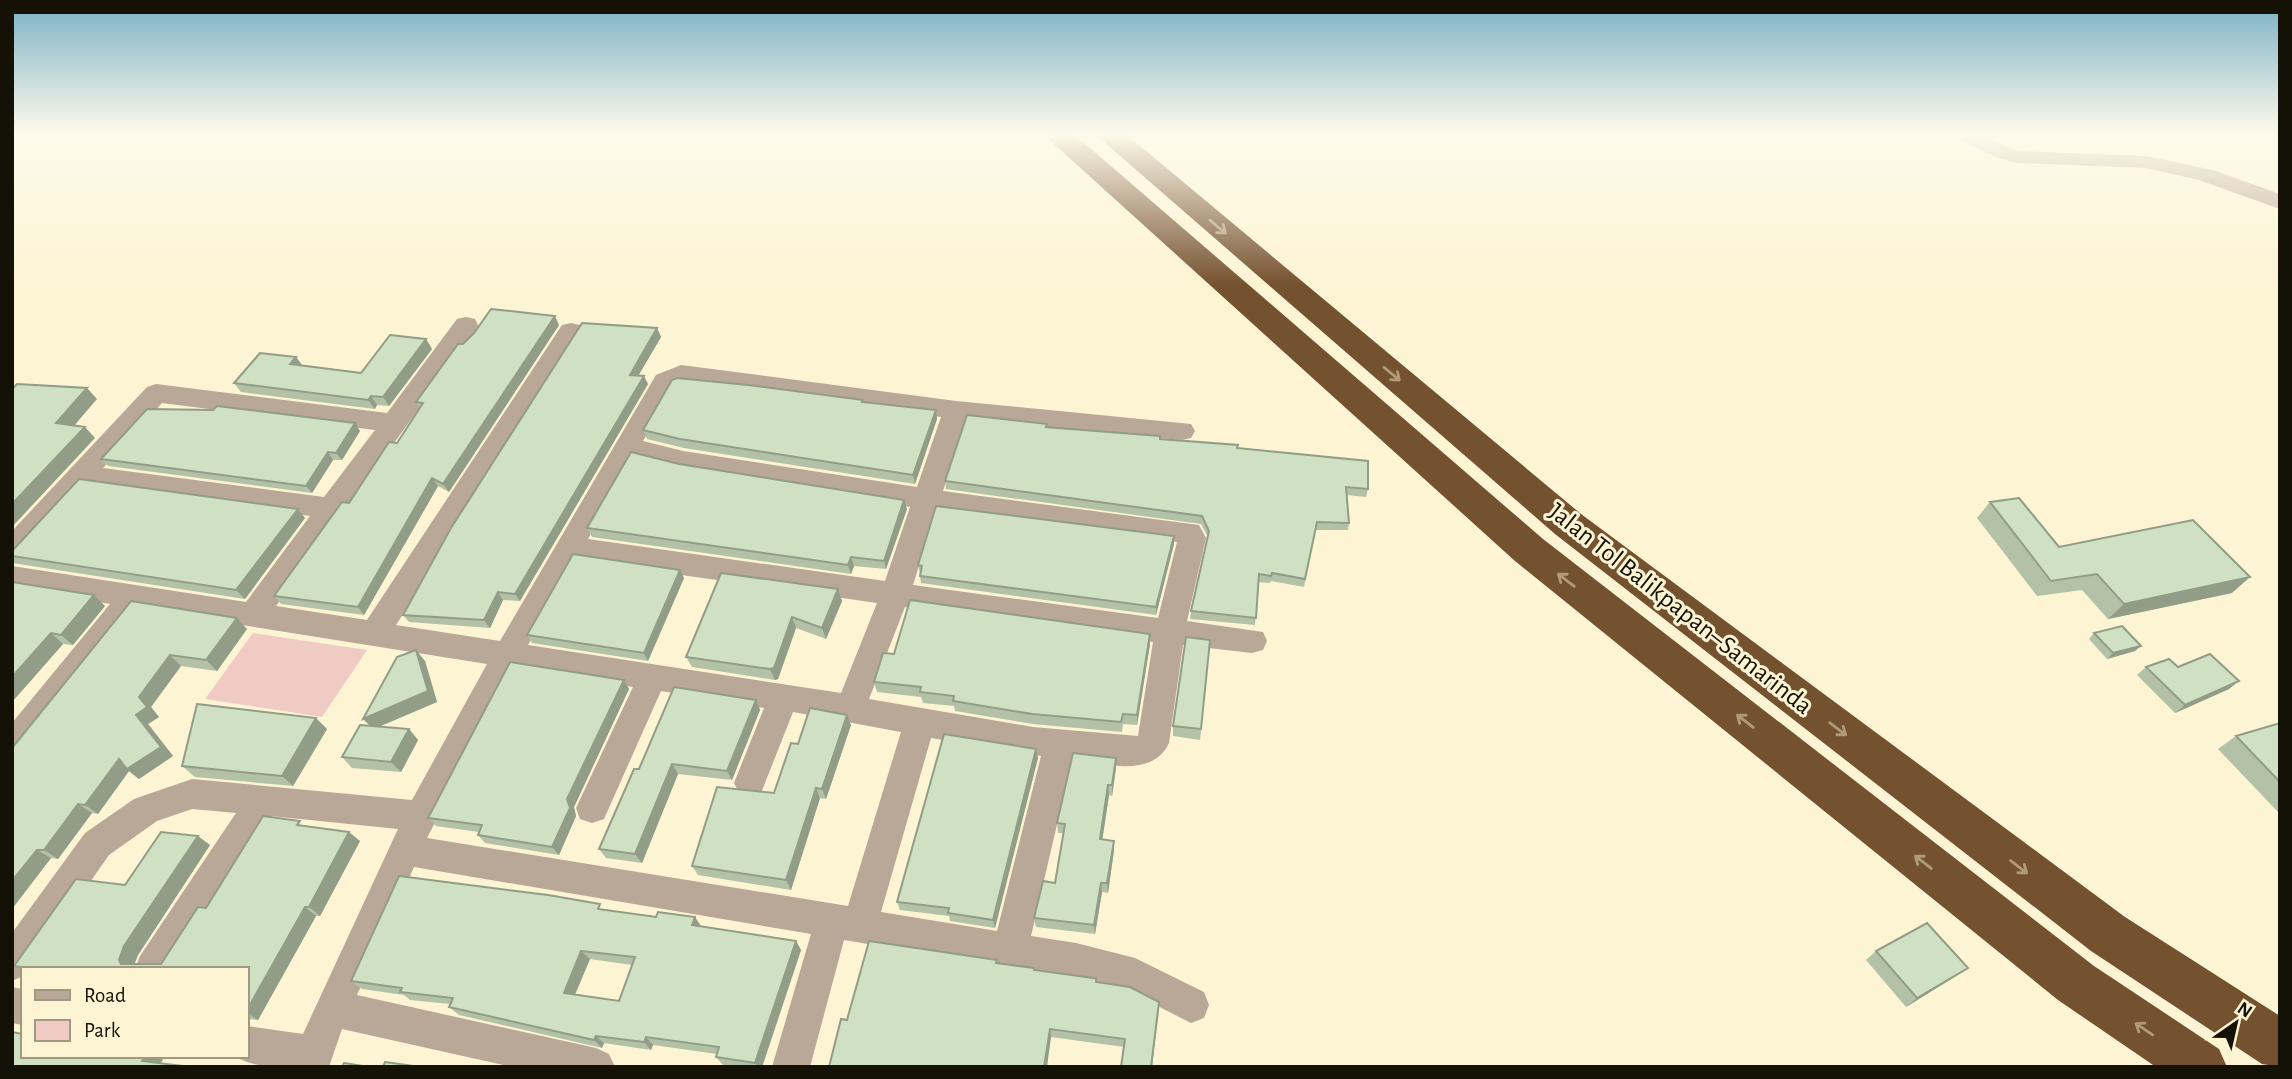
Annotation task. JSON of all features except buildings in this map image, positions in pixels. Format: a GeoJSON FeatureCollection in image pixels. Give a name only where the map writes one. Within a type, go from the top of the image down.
{"type":"FeatureCollection","features":[{"type":"Feature","properties":{"kind":"highway","name":"Jalan Tol Balikpapan–Samarinda"},"geometry":{"type":"LineString","coordinates":[[1115,185],[1529,550],[2076,983],[2201,1067]]}},
{"type":"Feature","properties":{"kind":"highway","name":"Jalan Tol Balikpapan–Samarinda"},"geometry":{"type":"LineString","coordinates":[[1169,185],[1569,524],[2108,934],[2280,1046]]}},
{"type":"Feature","properties":{"kind":"street"},"geometry":{"type":"LineString","coordinates":[[2236,185],[2280,202]]}},
{"type":"Feature","properties":{"kind":"street"},"geometry":{"type":"LineString","coordinates":[[253,615],[466,325]]}},
{"type":"Feature","properties":{"kind":"street"},"geometry":{"type":"LineString","coordinates":[[374,635],[571,331]]}},
{"type":"Feature","properties":{"kind":"street"},"geometry":{"type":"LineString","coordinates":[[248,1044],[312,1061],[332,1008],[421,816],[507,655],[665,381],[681,374],[956,410],[1182,431]]}},
{"type":"Feature","properties":{"kind":"street"},"geometry":{"type":"LineString","coordinates":[[12,550],[153,395],[159,392],[394,423]]}},
{"type":"Feature","properties":{"kind":"street"},"geometry":{"type":"LineString","coordinates":[[850,708],[895,595],[956,410]]}},
{"type":"Feature","properties":{"kind":"street"},"geometry":{"type":"LineString","coordinates":[[12,577],[850,708],[920,723],[1060,744],[1143,752],[1153,743],[1170,631],[1192,538],[1189,533],[925,499],[683,461],[627,447]]}},
{"type":"Feature","properties":{"kind":"street"},"geometry":{"type":"LineString","coordinates":[[81,475],[331,509]]}},
{"type":"Feature","properties":{"kind":"street"},"geometry":{"type":"LineString","coordinates":[[570,548],[895,595],[1252,642]]}},
{"type":"Feature","properties":{"kind":"street"},"geometry":{"type":"LineString","coordinates":[[12,747],[26,711],[134,596]]}},
{"type":"Feature","properties":{"kind":"street"},"geometry":{"type":"LineString","coordinates":[[592,808],[652,678]]}},
{"type":"Feature","properties":{"kind":"street"},"geometry":{"type":"LineString","coordinates":[[750,783],[783,698]]}},
{"type":"Feature","properties":{"kind":"street"},"geometry":{"type":"LineString","coordinates":[[790,1067],[920,723]]}},
{"type":"Feature","properties":{"kind":"street"},"geometry":{"type":"LineString","coordinates":[[1010,949],[1060,744]]}},
{"type":"Feature","properties":{"kind":"street"},"geometry":{"type":"LineString","coordinates":[[12,963],[97,844],[146,810],[192,794],[421,816]]}},
{"type":"Feature","properties":{"kind":"street"},"geometry":{"type":"LineString","coordinates":[[154,967],[264,801]]}},
{"type":"Feature","properties":{"kind":"street"},"geometry":{"type":"LineString","coordinates":[[404,850],[1076,961],[1135,976],[1191,1005]]}},
{"type":"Feature","properties":{"kind":"street"},"geometry":{"type":"LineString","coordinates":[[332,1008],[596,1067]]}},
{"type":"Feature","properties":{"kind":"green space"},"geometry":{"type":"Polygon","coordinates":[[[253,633],[367,650],[322,717],[205,699],[253,633]]]}}]}
